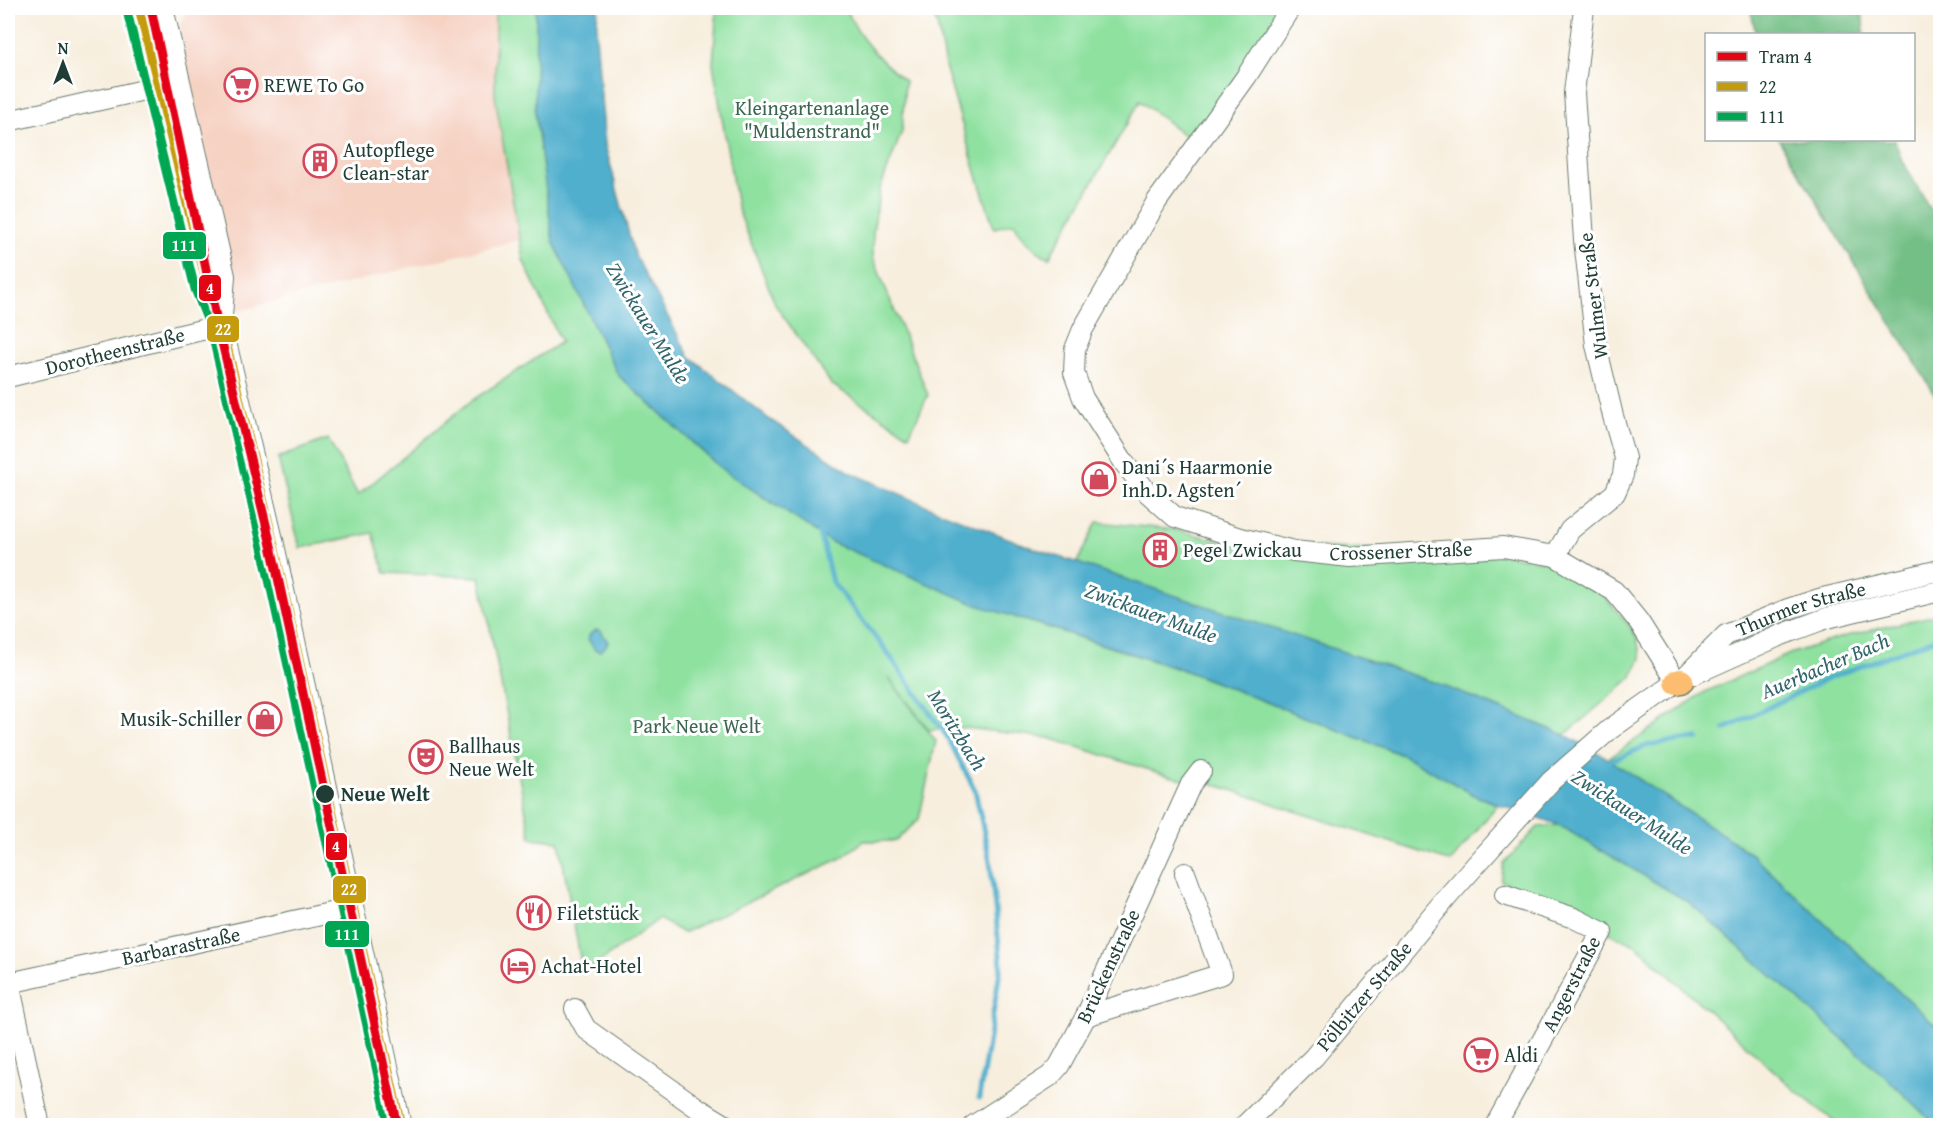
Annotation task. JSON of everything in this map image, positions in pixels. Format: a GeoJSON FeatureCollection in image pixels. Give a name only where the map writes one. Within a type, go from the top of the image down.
{"type":"FeatureCollection","features":[{"type":"Feature","properties":{"kind":"street"},"geometry":{"type":"LineString","coordinates":[[139,8],[207,286],[222,325],[273,540],[401,1125]]}},
{"type":"Feature","properties":{"kind":"street"},"geometry":{"type":"LineString","coordinates":[[163,8],[225,276],[222,325]]}},
{"type":"Feature","properties":{"kind":"street","name":"Crossener Straße"},"geometry":{"type":"LineString","coordinates":[[1290,8],[1246,77],[1157,201],[1083,329],[1075,349],[1074,373],[1083,398],[1125,464],[1148,493],[1175,518],[1240,538],[1294,551],[1350,557],[1503,548],[1556,556],[1614,591],[1639,622],[1679,682]]}},
{"type":"Feature","properties":{"kind":"street","name":"Wulmer Straße"},"geometry":{"type":"LineString","coordinates":[[1556,556],[1570,530],[1615,493],[1623,475],[1625,458],[1612,416],[1596,345],[1584,240],[1574,93],[1584,8]]}},
{"type":"Feature","properties":{"kind":"street"},"geometry":{"type":"LineString","coordinates":[[8,121],[157,87]]}},
{"type":"Feature","properties":{"kind":"street","name":"Dorotheenstraße"},"geometry":{"type":"LineString","coordinates":[[8,377],[222,325]]}},
{"type":"Feature","properties":{"kind":"street","name":"Thurmer Straße"},"geometry":{"type":"LineString","coordinates":[[1679,682],[1726,635],[1788,609],[1819,599],[1941,570]]}},
{"type":"Feature","properties":{"kind":"street","name":"Thurmer Straße"},"geometry":{"type":"LineString","coordinates":[[1479,862],[1551,781],[1609,730],[1679,682],[1781,635],[1827,618],[1941,591]]}},
{"type":"Feature","properties":{"kind":"street","name":"Brückenstraße"},"geometry":{"type":"LineString","coordinates":[[973,1125],[1050,1076],[1059,1066],[1086,1016],[1191,784],[1201,771]]}},
{"type":"Feature","properties":{"kind":"street","name":"Pölbitzer Straße"},"geometry":{"type":"LineString","coordinates":[[1244,1125],[1314,1057],[1479,862]]}},
{"type":"Feature","properties":{"kind":"street"},"geometry":{"type":"LineString","coordinates":[[1086,1016],[1222,974],[1185,873]]}},
{"type":"Feature","properties":{"kind":"street","name":"Angerstraße"},"geometry":{"type":"LineString","coordinates":[[1495,1125],[1602,932],[1574,918],[1505,895]]}},
{"type":"Feature","properties":{"kind":"street","name":"Barbarastraße"},"geometry":{"type":"LineString","coordinates":[[8,981],[353,908]]}},
{"type":"Feature","properties":{"kind":"street"},"geometry":{"type":"LineString","coordinates":[[8,981],[40,1125]]}},
{"type":"Feature","properties":{"kind":"street"},"geometry":{"type":"LineString","coordinates":[[575,1009],[586,1029],[699,1109],[727,1125]]}},
{"type":"Feature","properties":{"kind":"shaded area"},"geometry":{"type":"Polygon","coordinates":[[[189,8],[495,8],[495,96],[519,240],[238,311],[179,25],[189,8]]]}},
{"type":"Feature","properties":{"kind":"green space","name":"Park Neue Welt"},"geometry":{"type":"Polygon","coordinates":[[[495,8],[536,8],[535,112],[553,241],[618,375],[718,466],[776,506],[977,605],[1191,673],[1405,756],[1478,797],[1498,804],[1451,862],[1210,783],[1172,777],[1049,738],[957,727],[929,730],[888,677],[936,741],[919,819],[896,841],[864,841],[841,858],[683,933],[659,919],[583,974],[559,841],[531,838],[480,577],[385,573],[373,533],[300,548],[278,458],[328,439],[358,495],[471,401],[561,342],[523,260],[495,96],[495,8]]]}},
{"type":"Feature","properties":{"kind":"green space","name":"Kleingartenanlage \"Muldenstrand\""},"geometry":{"type":"Polygon","coordinates":[[[717,8],[846,8],[857,30],[871,48],[905,81],[902,131],[880,189],[873,232],[873,257],[928,395],[909,435],[831,384],[776,306],[737,207],[713,64],[717,8]]]}},
{"type":"Feature","properties":{"kind":"green space"},"geometry":{"type":"Polygon","coordinates":[[[928,8],[1278,8],[1259,48],[1192,141],[1140,101],[1049,258],[1029,244],[1014,223],[994,228],[945,66],[937,24],[928,8]]]}},
{"type":"Feature","properties":{"kind":"green space"},"geometry":{"type":"Polygon","coordinates":[[[1750,8],[1862,8],[1864,33],[1756,33],[1750,8]]]}},
{"type":"Feature","properties":{"kind":"green space"},"geometry":{"type":"Polygon","coordinates":[[[1780,141],[1895,141],[1901,158],[1940,227],[1940,403],[1780,141]]]}},
{"type":"Feature","properties":{"kind":"green space"},"geometry":{"type":"Polygon","coordinates":[[[1097,522],[1177,530],[1235,545],[1499,553],[1552,563],[1603,595],[1637,638],[1641,659],[1631,678],[1565,735],[1436,683],[1077,563],[1097,522]]]}},
{"type":"Feature","properties":{"kind":"green space"},"geometry":{"type":"Polygon","coordinates":[[[1940,614],[1940,1030],[1749,852],[1608,759],[1703,693],[1792,653],[1842,637],[1940,614]]]}},
{"type":"Feature","properties":{"kind":"green space"},"geometry":{"type":"Polygon","coordinates":[[[1559,825],[1690,903],[1892,1083],[1935,1125],[1839,1125],[1795,1090],[1637,946],[1501,881],[1504,863],[1538,827],[1559,825]]]}},
{"type":"Feature","properties":{"kind":"water","name":"Zwickauer Mulde"},"geometry":{"type":"Polygon","coordinates":[[[536,8],[598,8],[596,35],[605,145],[634,253],[689,356],[769,419],[850,472],[934,509],[1033,548],[1436,683],[1565,735],[1604,756],[1749,852],[1940,1030],[1940,1125],[1935,1125],[1892,1083],[1690,903],[1559,825],[1478,797],[1405,756],[1184,670],[977,605],[831,542],[723,470],[618,375],[553,241],[535,111],[536,8]]]}},
{"type":"Feature","properties":{"kind":"water"},"geometry":{"type":"Polygon","coordinates":[[[596,630],[601,631],[608,642],[600,651],[595,650],[588,639],[590,634],[596,630]]]}},
{"type":"Feature","properties":{"kind":"waterway","name":"Moritzbach"},"geometry":{"type":"LineString","coordinates":[[819,529],[832,582],[884,648],[948,738],[975,790],[990,861],[1001,965],[979,1098]]}},
{"type":"Feature","properties":{"kind":"waterway","name":"Auerbacher Bach"},"geometry":{"type":"LineString","coordinates":[[1725,729],[1828,678],[1940,637]]}},
{"type":"Feature","properties":{"kind":"waterway","name":"Auerbacher Bach"},"geometry":{"type":"LineString","coordinates":[[1605,763],[1649,745],[1698,738]]}},
{"type":"Feature","properties":{"kind":"tram line","name":"4"},"geometry":{"type":"LineString","coordinates":[[151,8],[218,326],[270,541],[397,1126]]}},
{"type":"Feature","properties":{"kind":"transit line","name":"22"},"geometry":{"type":"LineString","coordinates":[[139,8],[207,286],[222,325],[273,540],[401,1126]]}},
{"type":"Feature","properties":{"kind":"transit line","name":"111"},"geometry":{"type":"LineString","coordinates":[[127,11],[195,289],[211,329],[261,543],[389,1126]]}},
{"type":"Feature","properties":{"kind":"place","name":"REWE To Go"},"geometry":{"type":"Point","coordinates":[241,85]}},
{"type":"Feature","properties":{"kind":"place","name":"Autopflege Clean-star"},"geometry":{"type":"Point","coordinates":[320,161]}},
{"type":"Feature","properties":{"kind":"place","name":"Dani´s Haarmonie Inh.D. Agsten´"},"geometry":{"type":"Point","coordinates":[1099,479]}},
{"type":"Feature","properties":{"kind":"place","name":"Pegel Zwickau"},"geometry":{"type":"Point","coordinates":[1160,550]}},
{"type":"Feature","properties":{"kind":"place","name":"Musik-Schiller"},"geometry":{"type":"Point","coordinates":[265,719]}},
{"type":"Feature","properties":{"kind":"place","name":"Ballhaus Neue Welt"},"geometry":{"type":"Point","coordinates":[426,757]}},
{"type":"Feature","properties":{"kind":"place","name":"Neue Welt"},"geometry":{"type":"Point","coordinates":[325,794]}},
{"type":"Feature","properties":{"kind":"place","name":"Filetstück"},"geometry":{"type":"Point","coordinates":[534,913]}},
{"type":"Feature","properties":{"kind":"place","name":"Achat-Hotel"},"geometry":{"type":"Point","coordinates":[518,966]}},
{"type":"Feature","properties":{"kind":"place","name":"Aldi"},"geometry":{"type":"Point","coordinates":[1481,1055]}}]}
